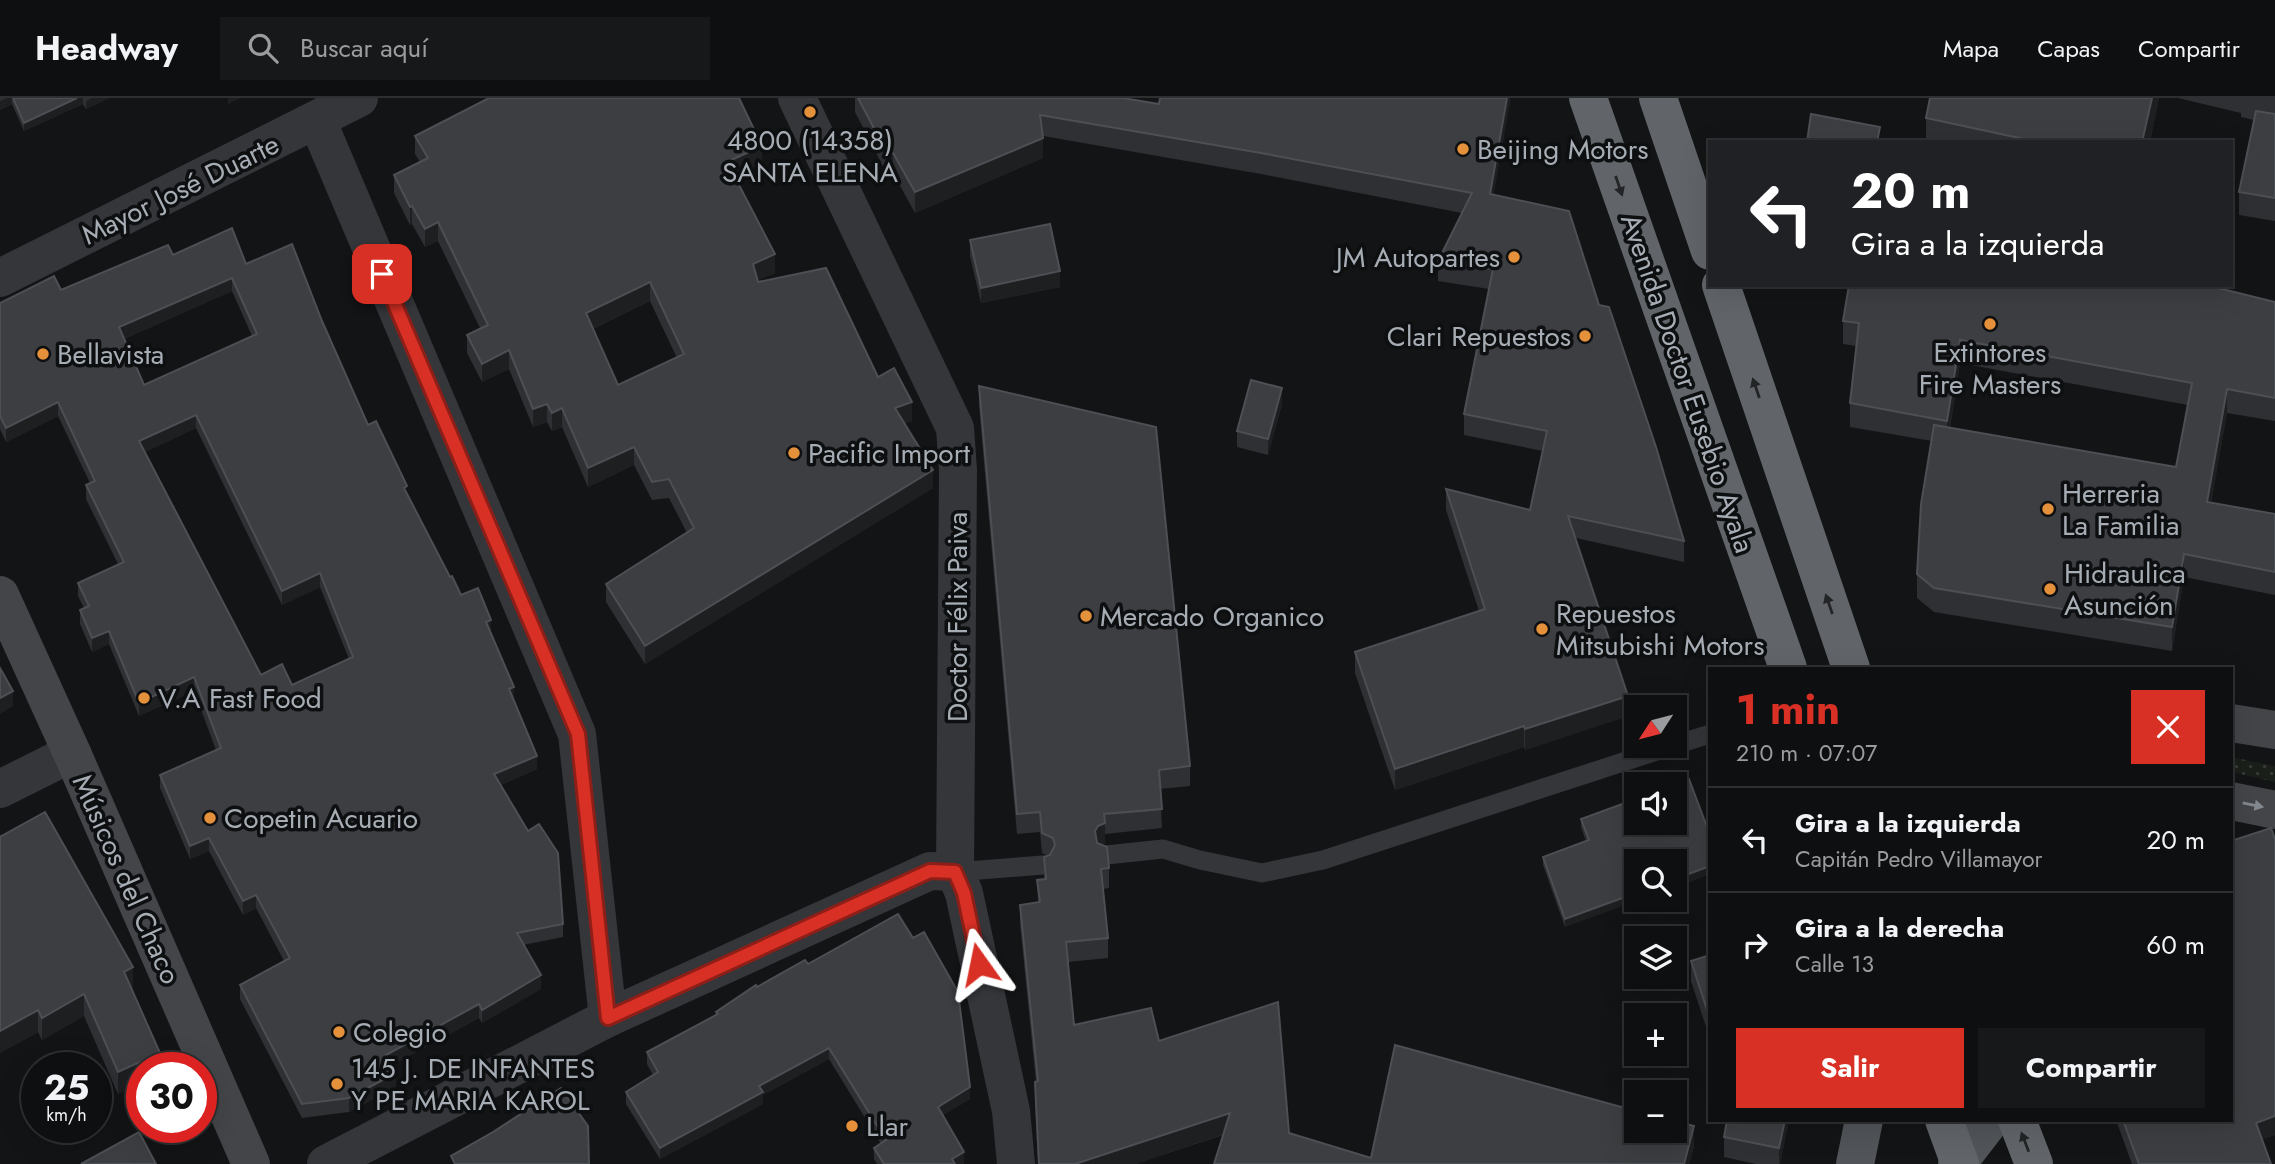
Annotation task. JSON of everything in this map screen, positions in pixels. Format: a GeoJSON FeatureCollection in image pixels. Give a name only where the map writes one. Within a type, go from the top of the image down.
{"type":"FeatureCollection","features":[{"type":"Feature","properties":{"kind":"highway","name":"Avenida Doctor Eusebio Ayala"},"geometry":{"type":"LineString","coordinates":[[1588,98],[1788,667]]}},
{"type":"Feature","properties":{"kind":"highway"},"geometry":{"type":"LineString","coordinates":[[1658,98],[1708,245]]}},
{"type":"Feature","properties":{"kind":"highway"},"geometry":{"type":"LineString","coordinates":[[1722,287],[1858,667]]}},
{"type":"Feature","properties":{"kind":"highway"},"geometry":{"type":"LineString","coordinates":[[1945,1122],[1959,1163]]}},
{"type":"Feature","properties":{"kind":"highway"},"geometry":{"type":"LineString","coordinates":[[2018,1122],[2034,1164]]}},
{"type":"Feature","properties":{"kind":"main road"},"geometry":{"type":"LineString","coordinates":[[1855,1164],[1864,1122]]}},
{"type":"Feature","properties":{"kind":"main road"},"geometry":{"type":"LineString","coordinates":[[1959,1163],[1990,1122]]}},
{"type":"Feature","properties":{"kind":"street","name":"Mayor José Duarte"},"geometry":{"type":"LineString","coordinates":[[0,278],[359,98]]}},
{"type":"Feature","properties":{"kind":"street","name":"Doctor Félix Paiva"},"geometry":{"type":"LineString","coordinates":[[797,98],[955,428],[958,470],[955,872],[964,893],[1011,1111],[1016,1164]]}},
{"type":"Feature","properties":{"kind":"street"},"geometry":{"type":"LineString","coordinates":[[317,120],[578,734],[608,1018]]}},
{"type":"Feature","properties":{"kind":"street","name":"Músicos del Chaco"},"geometry":{"type":"LineString","coordinates":[[0,595],[72,753],[251,1164]]}},
{"type":"Feature","properties":{"kind":"street"},"geometry":{"type":"LineString","coordinates":[[2233,723],[2275,730]]}},
{"type":"Feature","properties":{"kind":"street"},"geometry":{"type":"LineString","coordinates":[[0,789],[72,753]]}},
{"type":"Feature","properties":{"kind":"street"},"geometry":{"type":"LineString","coordinates":[[2233,801],[2275,810]]}},
{"type":"Feature","properties":{"kind":"street"},"geometry":{"type":"LineString","coordinates":[[326,1164],[608,1018],[930,871],[955,872]]}},
{"type":"Feature","properties":{"kind":"lane"},"geometry":{"type":"LineString","coordinates":[[1687,741],[1708,735]]}},
{"type":"Feature","properties":{"kind":"lane"},"geometry":{"type":"LineString","coordinates":[[1106,855],[1163,849],[1262,873],[1323,860],[1633,758]]}},
{"type":"Feature","properties":{"kind":"lane"},"geometry":{"type":"LineString","coordinates":[[955,872],[1043,865]]}},
{"type":"Feature","properties":{"kind":"shaded area"},"geometry":{"type":"Polygon","coordinates":[[[2233,757],[2275,766],[2275,782],[2233,772],[2233,757]]]}},
{"type":"Feature","properties":{"kind":"building"},"geometry":{"type":"Polygon","coordinates":[[[13,98],[77,98],[24,123],[13,98]]]}},
{"type":"Feature","properties":{"kind":"building"},"geometry":{"type":"Polygon","coordinates":[[[489,98],[739,98],[762,146],[727,162],[775,254],[753,264],[758,282],[826,268],[878,377],[894,368],[912,402],[895,408],[933,470],[645,646],[606,584],[694,528],[669,479],[652,482],[634,447],[588,468],[562,408],[552,413],[547,404],[533,409],[509,350],[482,364],[467,335],[488,325],[438,222],[425,229],[394,175],[428,158],[415,136],[489,98]],[[650,282],[586,313],[618,385],[684,354],[650,282]]]}},
{"type":"Feature","properties":{"kind":"building"},"geometry":{"type":"Polygon","coordinates":[[[858,98],[1123,98],[1159,104],[1160,98],[1507,98],[1490,194],[1569,211],[1599,305],[1609,307],[1684,541],[1568,516],[1628,695],[1395,769],[1355,652],[1485,609],[1446,489],[1530,510],[1547,431],[1464,414],[1493,269],[1438,261],[1472,193],[1040,115],[1043,138],[915,192],[893,153],[888,155],[858,98]]]}},
{"type":"Feature","properties":{"kind":"building"},"geometry":{"type":"Polygon","coordinates":[[[1930,98],[2152,98],[2142,140],[2029,140],[1926,118],[1930,98]]]}},
{"type":"Feature","properties":{"kind":"building"},"geometry":{"type":"Polygon","coordinates":[[[2256,111],[2275,114],[2275,198],[2239,192],[2256,111]]]}},
{"type":"Feature","properties":{"kind":"building"},"geometry":{"type":"Polygon","coordinates":[[[1811,114],[1880,127],[1877,140],[1807,140],[1811,114]]]}},
{"type":"Feature","properties":{"kind":"building"},"geometry":{"type":"Polygon","coordinates":[[[1050,224],[1060,271],[981,288],[970,240],[1050,224]]]}},
{"type":"Feature","properties":{"kind":"building"},"geometry":{"type":"Polygon","coordinates":[[[232,228],[246,264],[292,244],[322,321],[368,425],[376,421],[407,486],[404,488],[450,577],[452,576],[461,595],[478,588],[491,620],[486,622],[514,687],[509,689],[537,756],[494,774],[528,831],[539,824],[558,853],[563,924],[517,933],[541,975],[482,1010],[479,1004],[386,1055],[396,1073],[349,1098],[302,1104],[240,985],[290,958],[256,895],[243,901],[209,838],[190,846],[160,775],[221,748],[194,677],[139,703],[109,631],[92,638],[80,610],[89,606],[78,583],[124,562],[86,485],[95,481],[58,402],[6,428],[0,416],[0,303],[54,276],[61,290],[168,245],[173,255],[232,228]],[[232,278],[119,327],[144,385],[257,334],[232,278]],[[196,415],[139,441],[261,675],[282,664],[292,685],[353,657],[320,573],[282,591],[196,415]]]}},
{"type":"Feature","properties":{"kind":"building"},"geometry":{"type":"Polygon","coordinates":[[[1849,287],[2214,287],[2275,302],[2275,398],[2227,389],[2207,502],[2275,514],[2275,572],[2184,554],[2172,627],[1934,588],[1917,574],[1921,504],[1934,425],[2176,467],[2192,383],[1960,340],[1947,421],[1850,403],[1859,323],[1843,321],[1849,287]]]}},
{"type":"Feature","properties":{"kind":"building"},"geometry":{"type":"Polygon","coordinates":[[[1251,380],[1282,388],[1268,439],[1237,431],[1251,380]]]}},
{"type":"Feature","properties":{"kind":"building"},"geometry":{"type":"Polygon","coordinates":[[[979,386],[1156,427],[1190,766],[1159,770],[1162,809],[1104,814],[1105,823],[1095,831],[1097,843],[1107,847],[1109,868],[1101,869],[1108,938],[1066,942],[1074,1025],[1151,1008],[1159,1041],[1278,1002],[1289,1133],[1371,1158],[1395,1045],[1624,1108],[1624,1143],[1687,1143],[1687,1124],[1694,1126],[1684,1164],[1214,1164],[1230,1113],[1075,1164],[1039,1164],[1035,1082],[1038,1081],[1020,905],[1040,902],[1037,880],[1046,879],[1044,857],[1050,855],[1055,845],[1053,838],[1042,833],[1040,812],[1017,814],[979,386]]]}},
{"type":"Feature","properties":{"kind":"building"},"geometry":{"type":"Polygon","coordinates":[[[0,668],[13,691],[0,698],[0,668]]]}},
{"type":"Feature","properties":{"kind":"building"},"geometry":{"type":"Polygon","coordinates":[[[1689,779],[1708,830],[1708,867],[1687,875],[1687,849],[1624,849],[1624,897],[1565,919],[1543,857],[1589,840],[1581,819],[1624,803],[1624,835],[1687,835],[1689,779]]]}},
{"type":"Feature","properties":{"kind":"building"},"geometry":{"type":"Polygon","coordinates":[[[45,812],[133,967],[124,972],[160,1052],[126,1052],[126,1068],[118,1072],[112,1052],[109,1052],[84,994],[42,1018],[38,1010],[0,1031],[0,837],[45,812]]]}},
{"type":"Feature","properties":{"kind":"building"},"geometry":{"type":"Polygon","coordinates":[[[2271,828],[2275,839],[2275,1116],[2256,1123],[2271,1164],[2139,1164],[2124,1122],[2233,1122],[2233,840],[2271,828]]]}},
{"type":"Feature","properties":{"kind":"building"},"geometry":{"type":"Polygon","coordinates":[[[898,914],[913,938],[924,932],[958,992],[970,1087],[938,1107],[964,1152],[952,1159],[955,1164],[884,1164],[874,1148],[886,1140],[829,1048],[759,1086],[763,1092],[660,1148],[626,1092],[658,1072],[647,1052],[718,1014],[716,1012],[756,985],[757,987],[805,960],[808,964],[898,914]]]}},
{"type":"Feature","properties":{"kind":"building"},"geometry":{"type":"Polygon","coordinates":[[[1708,956],[1708,1013],[1691,961],[1708,956]]]}},
{"type":"Feature","properties":{"kind":"building"},"geometry":{"type":"Polygon","coordinates":[[[561,1088],[588,1126],[589,1164],[455,1164],[451,1156],[561,1088]]]}},
{"type":"Feature","properties":{"kind":"building"},"geometry":{"type":"Polygon","coordinates":[[[1727,1122],[1785,1122],[1779,1148],[1724,1137],[1727,1122]]]}},
{"type":"Feature","properties":{"kind":"building"},"geometry":{"type":"Polygon","coordinates":[[[126,1139],[126,1143],[145,1143],[156,1164],[81,1164],[126,1139]]]}},
{"type":"Feature","properties":{"kind":"place","name":"4800 (14358) SANTA ELENA"},"geometry":{"type":"Point","coordinates":[810,112]}},
{"type":"Feature","properties":{"kind":"place","name":"Beijing Motors"},"geometry":{"type":"Point","coordinates":[1463,149]}},
{"type":"Feature","properties":{"kind":"place","name":"JM Autopartes"},"geometry":{"type":"Point","coordinates":[1514,257]}},
{"type":"Feature","properties":{"kind":"place","name":"Extintores Fire Masters"},"geometry":{"type":"Point","coordinates":[1990,324]}},
{"type":"Feature","properties":{"kind":"place","name":"Clari Repuestos"},"geometry":{"type":"Point","coordinates":[1585,336]}},
{"type":"Feature","properties":{"kind":"place","name":"Bellavista"},"geometry":{"type":"Point","coordinates":[43,354]}},
{"type":"Feature","properties":{"kind":"place","name":"Pacific Import"},"geometry":{"type":"Point","coordinates":[794,453]}},
{"type":"Feature","properties":{"kind":"place","name":"Herreria La Familia"},"geometry":{"type":"Point","coordinates":[2048,509]}},
{"type":"Feature","properties":{"kind":"place","name":"Hidraulica Asunción"},"geometry":{"type":"Point","coordinates":[2050,589]}},
{"type":"Feature","properties":{"kind":"place","name":"Mercado Organico"},"geometry":{"type":"Point","coordinates":[1086,616]}},
{"type":"Feature","properties":{"kind":"place","name":"Repuestos Mitsubishi Motors"},"geometry":{"type":"Point","coordinates":[1542,629]}},
{"type":"Feature","properties":{"kind":"place","name":"V.A Fast Food"},"geometry":{"type":"Point","coordinates":[144,698]}},
{"type":"Feature","properties":{"kind":"place","name":"Copetin Acuario"},"geometry":{"type":"Point","coordinates":[210,818]}},
{"type":"Feature","properties":{"kind":"place","name":"Colegio"},"geometry":{"type":"Point","coordinates":[339,1032]}},
{"type":"Feature","properties":{"kind":"place","name":"145 J. DE INFANTES Y PE MARIA KAROL"},"geometry":{"type":"Point","coordinates":[337,1084]}},
{"type":"Feature","properties":{"kind":"place","name":"Llar"},"geometry":{"type":"Point","coordinates":[852,1126]}},
{"type":"Feature","properties":{"kind":"route"},"geometry":{"type":"LineString","coordinates":[[382,274],[578,734],[608,1018],[930,871],[955,872],[964,893],[979,964]]}}]}
